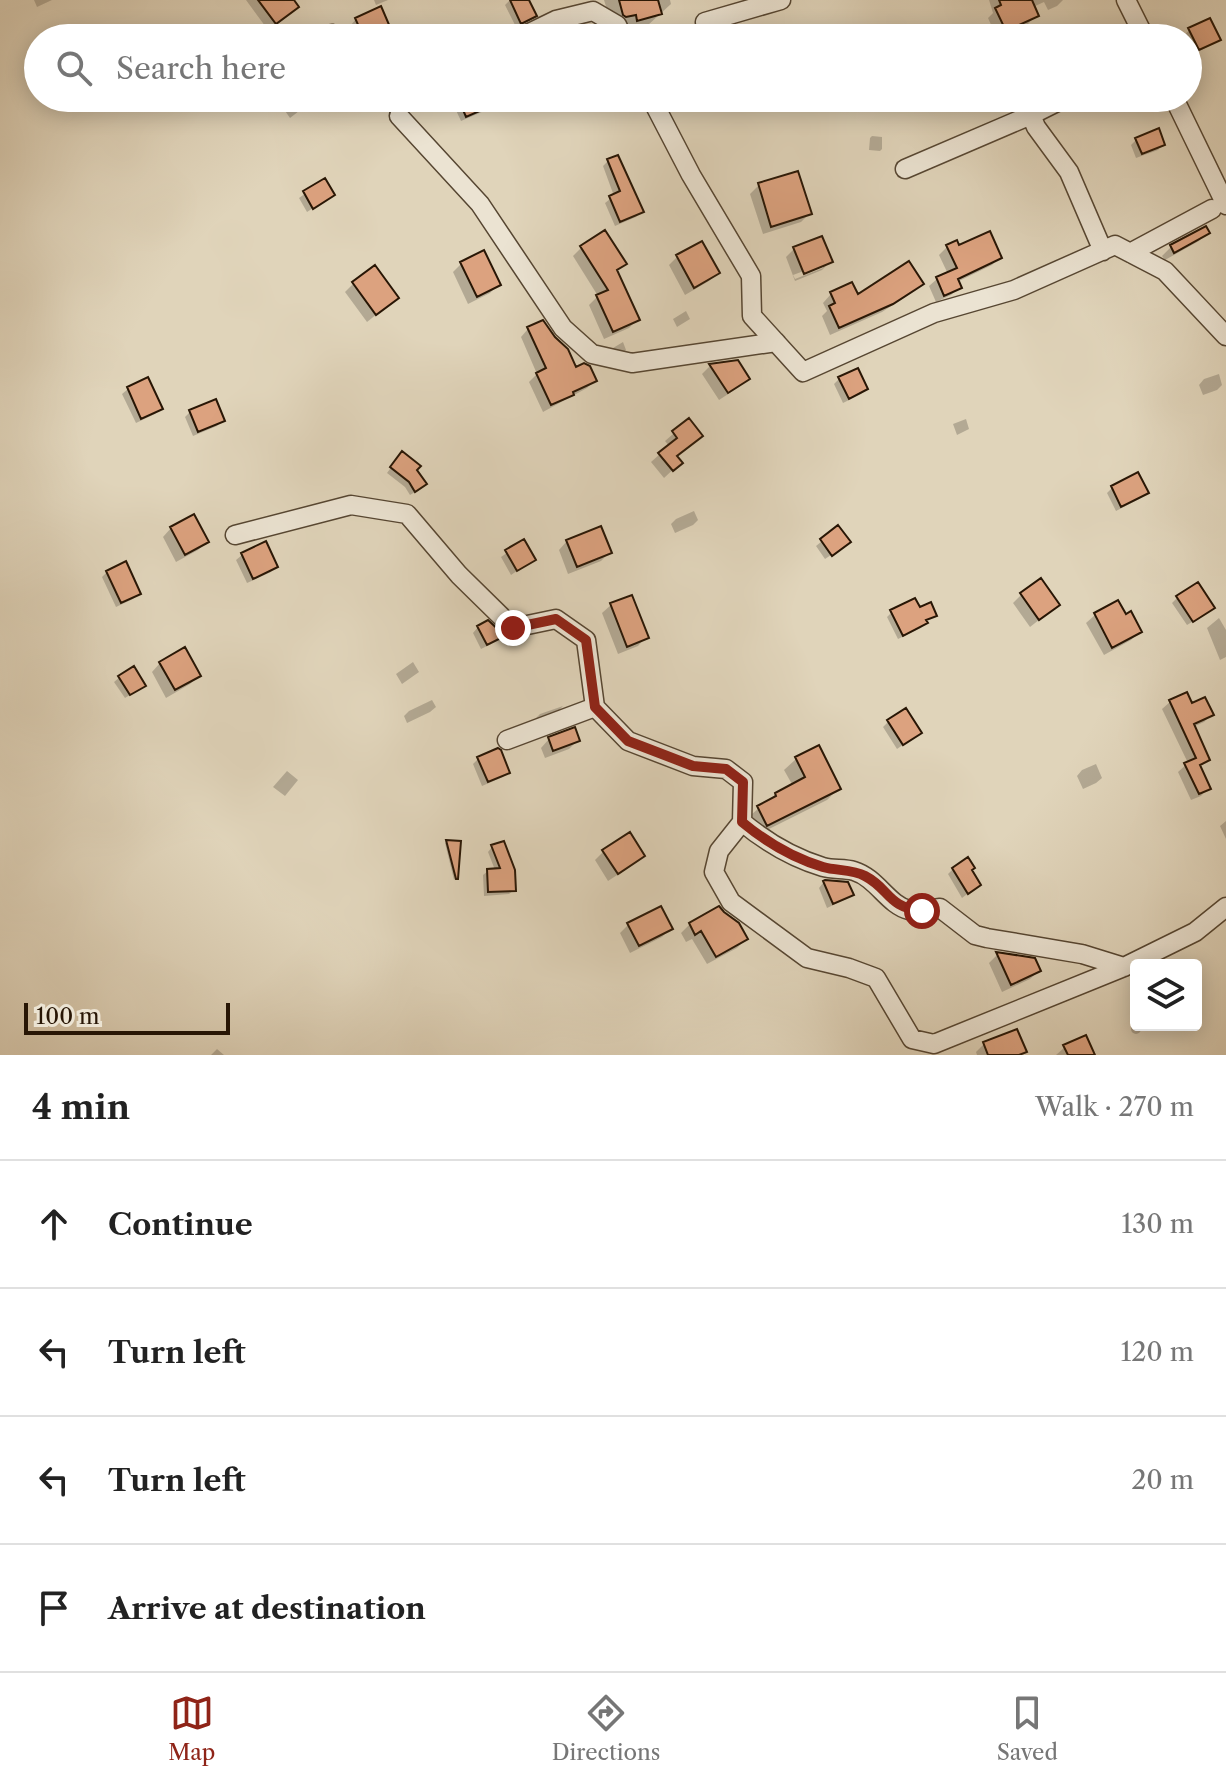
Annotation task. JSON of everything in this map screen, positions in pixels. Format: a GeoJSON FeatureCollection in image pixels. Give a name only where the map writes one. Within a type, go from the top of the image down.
{"type":"FeatureCollection","features":[{"type":"Feature","properties":{"kind":"street"},"geometry":{"type":"LineString","coordinates":[[705,22],[781,0]]}},
{"type":"Feature","properties":{"kind":"street"},"geometry":{"type":"LineString","coordinates":[[1126,0],[1138,24]]}},
{"type":"Feature","properties":{"kind":"street"},"geometry":{"type":"LineString","coordinates":[[548,24],[593,11],[615,24]]}},
{"type":"Feature","properties":{"kind":"street"},"geometry":{"type":"LineString","coordinates":[[658,112],[691,175],[751,276],[752,316],[803,372],[934,313],[1014,290],[1115,245],[1165,271],[1226,336]]}},
{"type":"Feature","properties":{"kind":"street"},"geometry":{"type":"LineString","coordinates":[[905,169],[1037,112]]}},
{"type":"Feature","properties":{"kind":"street"},"geometry":{"type":"LineString","coordinates":[[1130,253],[1219,207],[1180,112]]}},
{"type":"Feature","properties":{"kind":"street"},"geometry":{"type":"LineString","coordinates":[[1031,115],[1036,127],[1069,172],[1103,251]]}},
{"type":"Feature","properties":{"kind":"street"},"geometry":{"type":"LineString","coordinates":[[399,116],[480,204],[563,328],[592,354],[632,363],[776,342]]}},
{"type":"Feature","properties":{"kind":"street"},"geometry":{"type":"LineString","coordinates":[[235,535],[351,505],[407,514],[459,575],[513,628],[556,619],[586,640],[595,707],[628,741],[693,766],[726,769],[743,782],[742,822],[719,851],[714,872],[731,902],[807,958],[876,978],[912,1039],[934,1044],[1124,967],[1195,932],[1226,907]]}},
{"type":"Feature","properties":{"kind":"street"},"geometry":{"type":"LineString","coordinates":[[507,740],[595,707]]}},
{"type":"Feature","properties":{"kind":"street"},"geometry":{"type":"LineString","coordinates":[[742,822],[764,840],[788,853],[824,867],[853,871],[869,878],[897,904],[907,909],[922,911],[940,908],[975,935],[1082,954],[1124,967]]}},
{"type":"Feature","properties":{"kind":"building"},"geometry":{"type":"Polygon","coordinates":[[[258,0],[294,0],[299,7],[276,24],[258,0]]]}},
{"type":"Feature","properties":{"kind":"building"},"geometry":{"type":"Polygon","coordinates":[[[510,0],[529,0],[537,16],[521,24],[510,0]]]}},
{"type":"Feature","properties":{"kind":"building"},"geometry":{"type":"Polygon","coordinates":[[[619,0],[658,0],[662,14],[637,21],[636,15],[623,15],[619,0]]]}},
{"type":"Feature","properties":{"kind":"building"},"geometry":{"type":"Polygon","coordinates":[[[999,0],[1032,0],[1039,16],[1021,24],[1003,24],[995,8],[1001,5],[999,0]]]}},
{"type":"Feature","properties":{"kind":"building"},"geometry":{"type":"Polygon","coordinates":[[[381,6],[389,24],[358,24],[355,18],[381,6]]]}},
{"type":"Feature","properties":{"kind":"building"},"geometry":{"type":"Polygon","coordinates":[[[1210,18],[1221,40],[1202,49],[1202,24],[1197,24],[1210,18]]]}},
{"type":"Feature","properties":{"kind":"building"},"geometry":{"type":"Polygon","coordinates":[[[1159,128],[1165,145],[1142,154],[1135,138],[1159,128]]]}},
{"type":"Feature","properties":{"kind":"building"},"geometry":{"type":"Polygon","coordinates":[[[618,155],[644,212],[620,222],[609,196],[620,191],[607,159],[618,155]]]}},
{"type":"Feature","properties":{"kind":"building"},"geometry":{"type":"Polygon","coordinates":[[[798,171],[812,214],[771,227],[758,183],[798,171]]]}},
{"type":"Feature","properties":{"kind":"building"},"geometry":{"type":"Polygon","coordinates":[[[325,178],[335,195],[313,209],[303,191],[325,178]]]}},
{"type":"Feature","properties":{"kind":"building"},"geometry":{"type":"Polygon","coordinates":[[[1206,226],[1210,233],[1174,253],[1170,245],[1206,226]]]}},
{"type":"Feature","properties":{"kind":"building"},"geometry":{"type":"Polygon","coordinates":[[[605,230],[627,264],[617,270],[640,320],[613,332],[596,295],[608,290],[580,246],[605,230]]]}},
{"type":"Feature","properties":{"kind":"building"},"geometry":{"type":"Polygon","coordinates":[[[990,231],[1002,258],[958,279],[962,288],[944,296],[936,277],[957,268],[946,245],[957,240],[959,245],[990,231]]]}},
{"type":"Feature","properties":{"kind":"building"},"geometry":{"type":"Polygon","coordinates":[[[822,236],[833,262],[804,274],[793,247],[822,236]]]}},
{"type":"Feature","properties":{"kind":"building"},"geometry":{"type":"Polygon","coordinates":[[[702,241],[720,273],[694,288],[676,255],[702,241]]]}},
{"type":"Feature","properties":{"kind":"building"},"geometry":{"type":"Polygon","coordinates":[[[484,250],[501,285],[477,297],[460,262],[484,250]]]}},
{"type":"Feature","properties":{"kind":"building"},"geometry":{"type":"Polygon","coordinates":[[[909,261],[924,284],[893,304],[839,328],[829,306],[835,303],[830,292],[852,282],[858,294],[909,261]]]}},
{"type":"Feature","properties":{"kind":"building"},"geometry":{"type":"Polygon","coordinates":[[[375,265],[399,298],[376,315],[352,282],[375,265]]]}},
{"type":"Feature","properties":{"kind":"building"},"geometry":{"type":"Polygon","coordinates":[[[543,320],[568,349],[576,367],[584,363],[590,366],[597,381],[551,405],[536,373],[546,368],[527,327],[543,320]]]}},
{"type":"Feature","properties":{"kind":"building"},"geometry":{"type":"Polygon","coordinates":[[[738,360],[750,379],[728,393],[709,364],[738,360]]]}},
{"type":"Feature","properties":{"kind":"building"},"geometry":{"type":"Polygon","coordinates":[[[858,368],[868,389],[849,399],[838,377],[858,368]]]}},
{"type":"Feature","properties":{"kind":"building"},"geometry":{"type":"Polygon","coordinates":[[[148,377],[163,409],[141,419],[127,387],[148,377]]]}},
{"type":"Feature","properties":{"kind":"building"},"geometry":{"type":"Polygon","coordinates":[[[216,399],[225,421],[198,432],[189,410],[216,399]]]}},
{"type":"Feature","properties":{"kind":"building"},"geometry":{"type":"Polygon","coordinates":[[[689,418],[703,436],[677,456],[683,463],[673,471],[658,453],[677,438],[672,431],[689,418]]]}},
{"type":"Feature","properties":{"kind":"building"},"geometry":{"type":"Polygon","coordinates":[[[402,451],[421,466],[417,470],[427,484],[415,492],[409,482],[390,467],[402,451]]]}},
{"type":"Feature","properties":{"kind":"building"},"geometry":{"type":"Polygon","coordinates":[[[1138,472],[1149,493],[1121,507],[1111,486],[1138,472]]]}},
{"type":"Feature","properties":{"kind":"building"},"geometry":{"type":"Polygon","coordinates":[[[194,514],[209,542],[185,555],[170,527],[194,514]]]}},
{"type":"Feature","properties":{"kind":"building"},"geometry":{"type":"Polygon","coordinates":[[[838,525],[851,542],[832,556],[820,539],[838,525]]]}},
{"type":"Feature","properties":{"kind":"building"},"geometry":{"type":"Polygon","coordinates":[[[601,526],[612,553],[577,567],[566,540],[601,526]]]}},
{"type":"Feature","properties":{"kind":"building"},"geometry":{"type":"Polygon","coordinates":[[[524,539],[536,560],[517,571],[505,550],[524,539]]]}},
{"type":"Feature","properties":{"kind":"building"},"geometry":{"type":"Polygon","coordinates":[[[266,541],[278,567],[253,579],[241,553],[266,541]]]}},
{"type":"Feature","properties":{"kind":"building"},"geometry":{"type":"Polygon","coordinates":[[[126,561],[141,594],[121,603],[106,571],[126,561]]]}},
{"type":"Feature","properties":{"kind":"building"},"geometry":{"type":"Polygon","coordinates":[[[1041,578],[1060,605],[1039,620],[1020,593],[1041,578]]]}},
{"type":"Feature","properties":{"kind":"building"},"geometry":{"type":"Polygon","coordinates":[[[1198,582],[1215,608],[1193,622],[1176,596],[1198,582]]]}},
{"type":"Feature","properties":{"kind":"building"},"geometry":{"type":"Polygon","coordinates":[[[632,595],[649,638],[627,647],[610,603],[632,595]]]}},
{"type":"Feature","properties":{"kind":"building"},"geometry":{"type":"Polygon","coordinates":[[[915,598],[920,607],[931,602],[937,616],[903,636],[890,610],[915,598]]]}},
{"type":"Feature","properties":{"kind":"building"},"geometry":{"type":"Polygon","coordinates":[[[1118,600],[1126,614],[1131,611],[1142,632],[1112,648],[1094,613],[1118,600]]]}},
{"type":"Feature","properties":{"kind":"building"},"geometry":{"type":"Polygon","coordinates":[[[488,620],[505,636],[487,645],[477,626],[488,620]]]}},
{"type":"Feature","properties":{"kind":"building"},"geometry":{"type":"Polygon","coordinates":[[[185,647],[201,676],[175,690],[159,662],[185,647]]]}},
{"type":"Feature","properties":{"kind":"building"},"geometry":{"type":"Polygon","coordinates":[[[134,666],[146,686],[130,695],[118,676],[134,666]]]}},
{"type":"Feature","properties":{"kind":"building"},"geometry":{"type":"Polygon","coordinates":[[[1187,692],[1192,703],[1205,697],[1214,715],[1194,724],[1210,760],[1200,765],[1211,789],[1199,794],[1184,763],[1196,758],[1169,700],[1187,692]]]}},
{"type":"Feature","properties":{"kind":"building"},"geometry":{"type":"Polygon","coordinates":[[[906,708],[922,733],[903,745],[887,720],[906,708]]]}},
{"type":"Feature","properties":{"kind":"building"},"geometry":{"type":"Polygon","coordinates":[[[575,727],[580,741],[553,751],[548,737],[575,727]]]}},
{"type":"Feature","properties":{"kind":"building"},"geometry":{"type":"Polygon","coordinates":[[[819,745],[841,789],[767,826],[757,806],[805,777],[795,757],[819,745]]]}},
{"type":"Feature","properties":{"kind":"building"},"geometry":{"type":"Polygon","coordinates":[[[498,748],[510,773],[488,782],[477,757],[498,748]]]}},
{"type":"Feature","properties":{"kind":"building"},"geometry":{"type":"Polygon","coordinates":[[[630,832],[645,856],[618,874],[602,850],[630,832]]]}},
{"type":"Feature","properties":{"kind":"building"},"geometry":{"type":"Polygon","coordinates":[[[446,840],[461,841],[458,879],[456,879],[446,840]]]}},
{"type":"Feature","properties":{"kind":"building"},"geometry":{"type":"Polygon","coordinates":[[[504,841],[515,870],[516,891],[488,892],[487,869],[500,868],[491,845],[504,841]]]}},
{"type":"Feature","properties":{"kind":"building"},"geometry":{"type":"Polygon","coordinates":[[[968,857],[981,885],[968,894],[952,868],[968,857]]]}},
{"type":"Feature","properties":{"kind":"building"},"geometry":{"type":"Polygon","coordinates":[[[825,880],[848,882],[854,895],[833,904],[825,880]]]}},
{"type":"Feature","properties":{"kind":"building"},"geometry":{"type":"Polygon","coordinates":[[[661,906],[673,929],[639,946],[627,923],[661,906]]]}},
{"type":"Feature","properties":{"kind":"building"},"geometry":{"type":"Polygon","coordinates":[[[719,906],[739,923],[748,939],[716,957],[701,931],[695,935],[689,923],[719,906]]]}},
{"type":"Feature","properties":{"kind":"building"},"geometry":{"type":"Polygon","coordinates":[[[996,952],[1035,958],[1041,971],[1011,985],[996,952]]]}},
{"type":"Feature","properties":{"kind":"building"},"geometry":{"type":"Polygon","coordinates":[[[1017,1029],[1027,1052],[988,1055],[983,1042],[1017,1029]]]}},
{"type":"Feature","properties":{"kind":"building"},"geometry":{"type":"Polygon","coordinates":[[[1086,1035],[1095,1055],[1068,1055],[1063,1045],[1086,1035]]]}},
{"type":"Feature","properties":{"kind":"route"},"geometry":{"type":"LineString","coordinates":[[513,628],[556,619],[586,640],[595,707],[628,741],[693,766],[726,769],[743,782],[742,822],[764,840],[824,867],[853,871],[869,878],[897,904],[922,911]]}}]}
